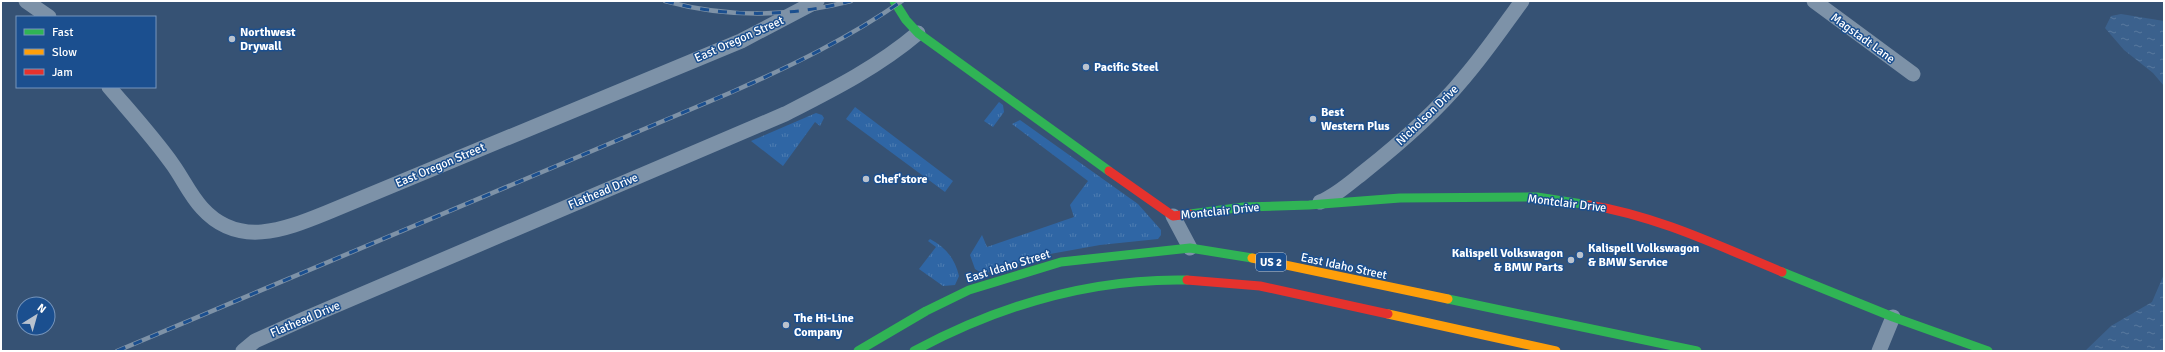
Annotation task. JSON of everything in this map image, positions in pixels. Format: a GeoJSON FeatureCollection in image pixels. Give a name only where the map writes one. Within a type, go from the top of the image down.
{"type":"FeatureCollection","features":[{"type":"Feature","properties":{"kind":"main road"},"geometry":{"type":"LineString","coordinates":[[894,1],[906,20],[918,33]]}},
{"type":"Feature","properties":{"kind":"main road","name":"Montclair Drive"},"geometry":{"type":"LineString","coordinates":[[918,33],[1086,156],[1172,216],[1244,207],[1310,205],[1400,198],[1537,198],[1618,210],[1667,225],[1893,317],[1988,351]]}},
{"type":"Feature","properties":{"kind":"main road","name":"East Idaho Street"},"geometry":{"type":"LineString","coordinates":[[858,351],[926,311],[969,290],[1061,262],[1190,248],[1239,255],[1697,351]]}},
{"type":"Feature","properties":{"kind":"main road","name":"US 2"},"geometry":{"type":"LineString","coordinates":[[914,351],[955,330],[988,316],[1055,295],[1122,283],[1186,280],[1227,283],[1298,293],[1556,351]]}},
{"type":"Feature","properties":{"kind":"street"},"geometry":{"type":"LineString","coordinates":[[26,1],[48,16]]}},
{"type":"Feature","properties":{"kind":"street","name":"East Oregon Street"},"geometry":{"type":"LineString","coordinates":[[111,88],[165,153],[202,208],[217,222],[233,230],[252,232],[271,231],[298,224],[741,41],[817,1]]}},
{"type":"Feature","properties":{"kind":"street","name":"Nicholson Drive"},"geometry":{"type":"LineString","coordinates":[[1310,205],[1329,198],[1344,188],[1438,106],[1463,80],[1522,1]]}},
{"type":"Feature","properties":{"kind":"street","name":"Magstadt Lane"},"geometry":{"type":"LineString","coordinates":[[1814,1],[1913,74]]}},
{"type":"Feature","properties":{"kind":"street","name":"Flathead Drive"},"geometry":{"type":"LineString","coordinates":[[243,351],[255,341],[304,319],[786,114],[851,80],[896,51],[918,33]]}},
{"type":"Feature","properties":{"kind":"street","name":"Montclair Drive"},"geometry":{"type":"LineString","coordinates":[[1172,216],[1190,248]]}},
{"type":"Feature","properties":{"kind":"street"},"geometry":{"type":"LineString","coordinates":[[1879,351],[1893,317]]}},
{"type":"Feature","properties":{"kind":"green space"},"geometry":{"type":"Polygon","coordinates":[[[999,102],[1003,105],[1004,112],[993,127],[984,121],[999,102]]]}},
{"type":"Feature","properties":{"kind":"green space"},"geometry":{"type":"Polygon","coordinates":[[[855,107],[953,181],[945,192],[846,119],[855,107]]]}},
{"type":"Feature","properties":{"kind":"green space"},"geometry":{"type":"Polygon","coordinates":[[[816,113],[822,115],[824,118],[820,126],[815,122],[783,166],[751,141],[816,113]]]}},
{"type":"Feature","properties":{"kind":"green space"},"geometry":{"type":"Polygon","coordinates":[[[1020,120],[1138,204],[1161,230],[1161,235],[1158,239],[1100,245],[1050,254],[983,274],[975,269],[970,255],[982,235],[987,247],[1074,217],[1070,205],[1088,181],[1012,124],[1020,120]]]}},
{"type":"Feature","properties":{"kind":"green space"},"geometry":{"type":"Polygon","coordinates":[[[930,239],[945,249],[952,258],[959,276],[955,285],[943,286],[919,269],[936,247],[928,241],[930,239]]]}},
{"type":"Feature","properties":{"kind":"water"},"geometry":{"type":"Polygon","coordinates":[[[2121,14],[2164,21],[2164,86],[2153,73],[2124,50],[2105,28],[2111,16],[2121,14]]]}},
{"type":"Feature","properties":{"kind":"water"},"geometry":{"type":"Polygon","coordinates":[[[2164,274],[2164,351],[2085,351],[2111,326],[2152,302],[2164,274]]]}},
{"type":"Feature","properties":{"kind":"railway"},"geometry":{"type":"LineString","coordinates":[[665,1],[688,7],[735,13],[782,13],[851,1]]}},
{"type":"Feature","properties":{"kind":"railway"},"geometry":{"type":"LineString","coordinates":[[117,351],[732,92],[819,51],[902,1]]}},
{"type":"Feature","properties":{"kind":"traffic: fast"},"geometry":{"type":"LineString","coordinates":[[894,1],[906,20],[918,33],[1109,171]]}},
{"type":"Feature","properties":{"kind":"traffic: fast"},"geometry":{"type":"LineString","coordinates":[[1190,214],[1244,207],[1309,205],[1400,198],[1537,197],[1589,205]]}},
{"type":"Feature","properties":{"kind":"traffic: fast"},"geometry":{"type":"LineString","coordinates":[[858,351],[926,311],[969,290],[1061,262],[1190,248],[1252,258]]}},
{"type":"Feature","properties":{"kind":"traffic: fast"},"geometry":{"type":"LineString","coordinates":[[1782,272],[1893,317],[1988,351]]}},
{"type":"Feature","properties":{"kind":"traffic: fast"},"geometry":{"type":"LineString","coordinates":[[914,351],[979,321],[1012,308],[1046,298],[1116,284],[1187,280]]}},
{"type":"Feature","properties":{"kind":"traffic: fast"},"geometry":{"type":"LineString","coordinates":[[1448,299],[1697,351]]}},
{"type":"Feature","properties":{"kind":"traffic: slow"},"geometry":{"type":"LineString","coordinates":[[1252,258],[1448,299]]}},
{"type":"Feature","properties":{"kind":"traffic: slow"},"geometry":{"type":"LineString","coordinates":[[1388,314],[1556,351]]}},
{"type":"Feature","properties":{"kind":"traffic: jam"},"geometry":{"type":"LineString","coordinates":[[1109,171],[1173,216],[1190,214]]}},
{"type":"Feature","properties":{"kind":"traffic: jam"},"geometry":{"type":"LineString","coordinates":[[1589,205],[1639,216],[1663,224],[1711,242],[1782,272]]}},
{"type":"Feature","properties":{"kind":"traffic: jam"},"geometry":{"type":"LineString","coordinates":[[1187,280],[1260,286],[1388,314]]}},
{"type":"Feature","properties":{"kind":"place","name":"Northwest Drywall"},"geometry":{"type":"Point","coordinates":[232,39]}},
{"type":"Feature","properties":{"kind":"place","name":"Pacific Steel"},"geometry":{"type":"Point","coordinates":[1086,67]}},
{"type":"Feature","properties":{"kind":"place","name":"Best Western Plus"},"geometry":{"type":"Point","coordinates":[1313,119]}},
{"type":"Feature","properties":{"kind":"place","name":"Chef'store"},"geometry":{"type":"Point","coordinates":[866,179]}},
{"type":"Feature","properties":{"kind":"place","name":"Kalispell Volkswagon & BMW Service"},"geometry":{"type":"Point","coordinates":[1580,255]}},
{"type":"Feature","properties":{"kind":"place","name":"Kalispell Volkswagon & BMW Parts"},"geometry":{"type":"Point","coordinates":[1571,260]}},
{"type":"Feature","properties":{"kind":"place","name":"The Hi-Line Company"},"geometry":{"type":"Point","coordinates":[786,325]}}]}
